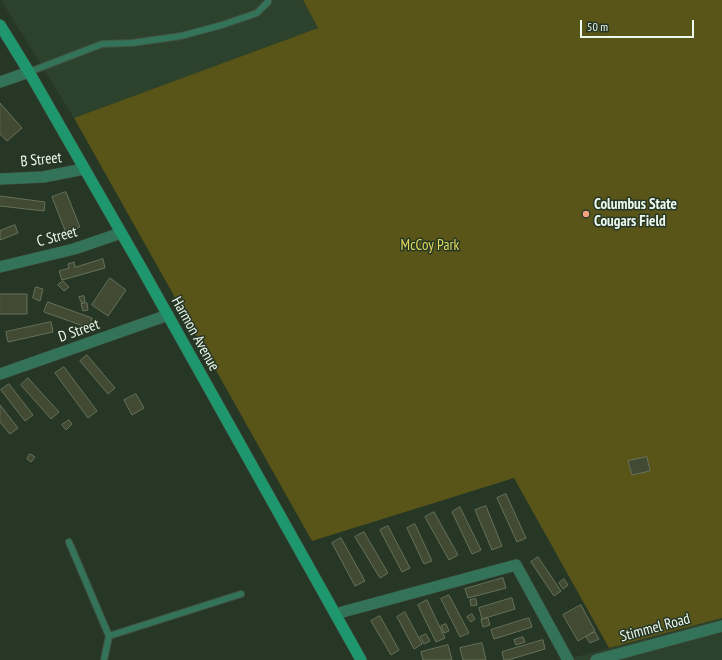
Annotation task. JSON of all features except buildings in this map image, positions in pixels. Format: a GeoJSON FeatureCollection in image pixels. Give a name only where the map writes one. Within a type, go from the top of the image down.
{"type":"FeatureCollection","features":[{"type":"Feature","properties":{"kind":"main road","name":"Harmon Avenue"},"geometry":{"type":"LineString","coordinates":[[0,25],[29,72],[168,315],[361,660]]}},
{"type":"Feature","properties":{"kind":"street"},"geometry":{"type":"LineString","coordinates":[[0,82],[29,72]]}},
{"type":"Feature","properties":{"kind":"street","name":"B Street"},"geometry":{"type":"LineString","coordinates":[[0,179],[43,178],[84,170]]}},
{"type":"Feature","properties":{"kind":"street","name":"C Street"},"geometry":{"type":"LineString","coordinates":[[0,267],[74,250],[121,234]]}},
{"type":"Feature","properties":{"kind":"street","name":"D Street"},"geometry":{"type":"LineString","coordinates":[[0,374],[168,315]]}},
{"type":"Feature","properties":{"kind":"street"},"geometry":{"type":"LineString","coordinates":[[335,614],[516,564],[568,660]]}},
{"type":"Feature","properties":{"kind":"street","name":"Stimmel Road"},"geometry":{"type":"LineString","coordinates":[[596,660],[722,626]]}},
{"type":"Feature","properties":{"kind":"lane"},"geometry":{"type":"LineString","coordinates":[[29,72],[102,44],[132,43],[181,36],[222,25],[257,13],[268,2],[268,0]]}},
{"type":"Feature","properties":{"kind":"lane"},"geometry":{"type":"LineString","coordinates":[[69,542],[108,636],[104,660]]}},
{"type":"Feature","properties":{"kind":"lane"},"geometry":{"type":"LineString","coordinates":[[108,636],[241,594]]}},
{"type":"Feature","properties":{"kind":"shaded area"},"geometry":{"type":"Polygon","coordinates":[[[1,0],[303,0],[318,28],[74,118],[1,0]]]}},
{"type":"Feature","properties":{"kind":"shaded area"},"geometry":{"type":"Polygon","coordinates":[[[722,618],[722,660],[564,660],[609,648],[722,618]]]}},
{"type":"Feature","properties":{"kind":"green space","name":"McCoy Park"},"geometry":{"type":"Polygon","coordinates":[[[303,0],[722,0],[722,618],[609,648],[514,478],[312,541],[74,118],[318,28],[303,0]]]}},
{"type":"Feature","properties":{"kind":"place","name":"Columbus State Cougars Field"},"geometry":{"type":"Point","coordinates":[586,214]}}]}
